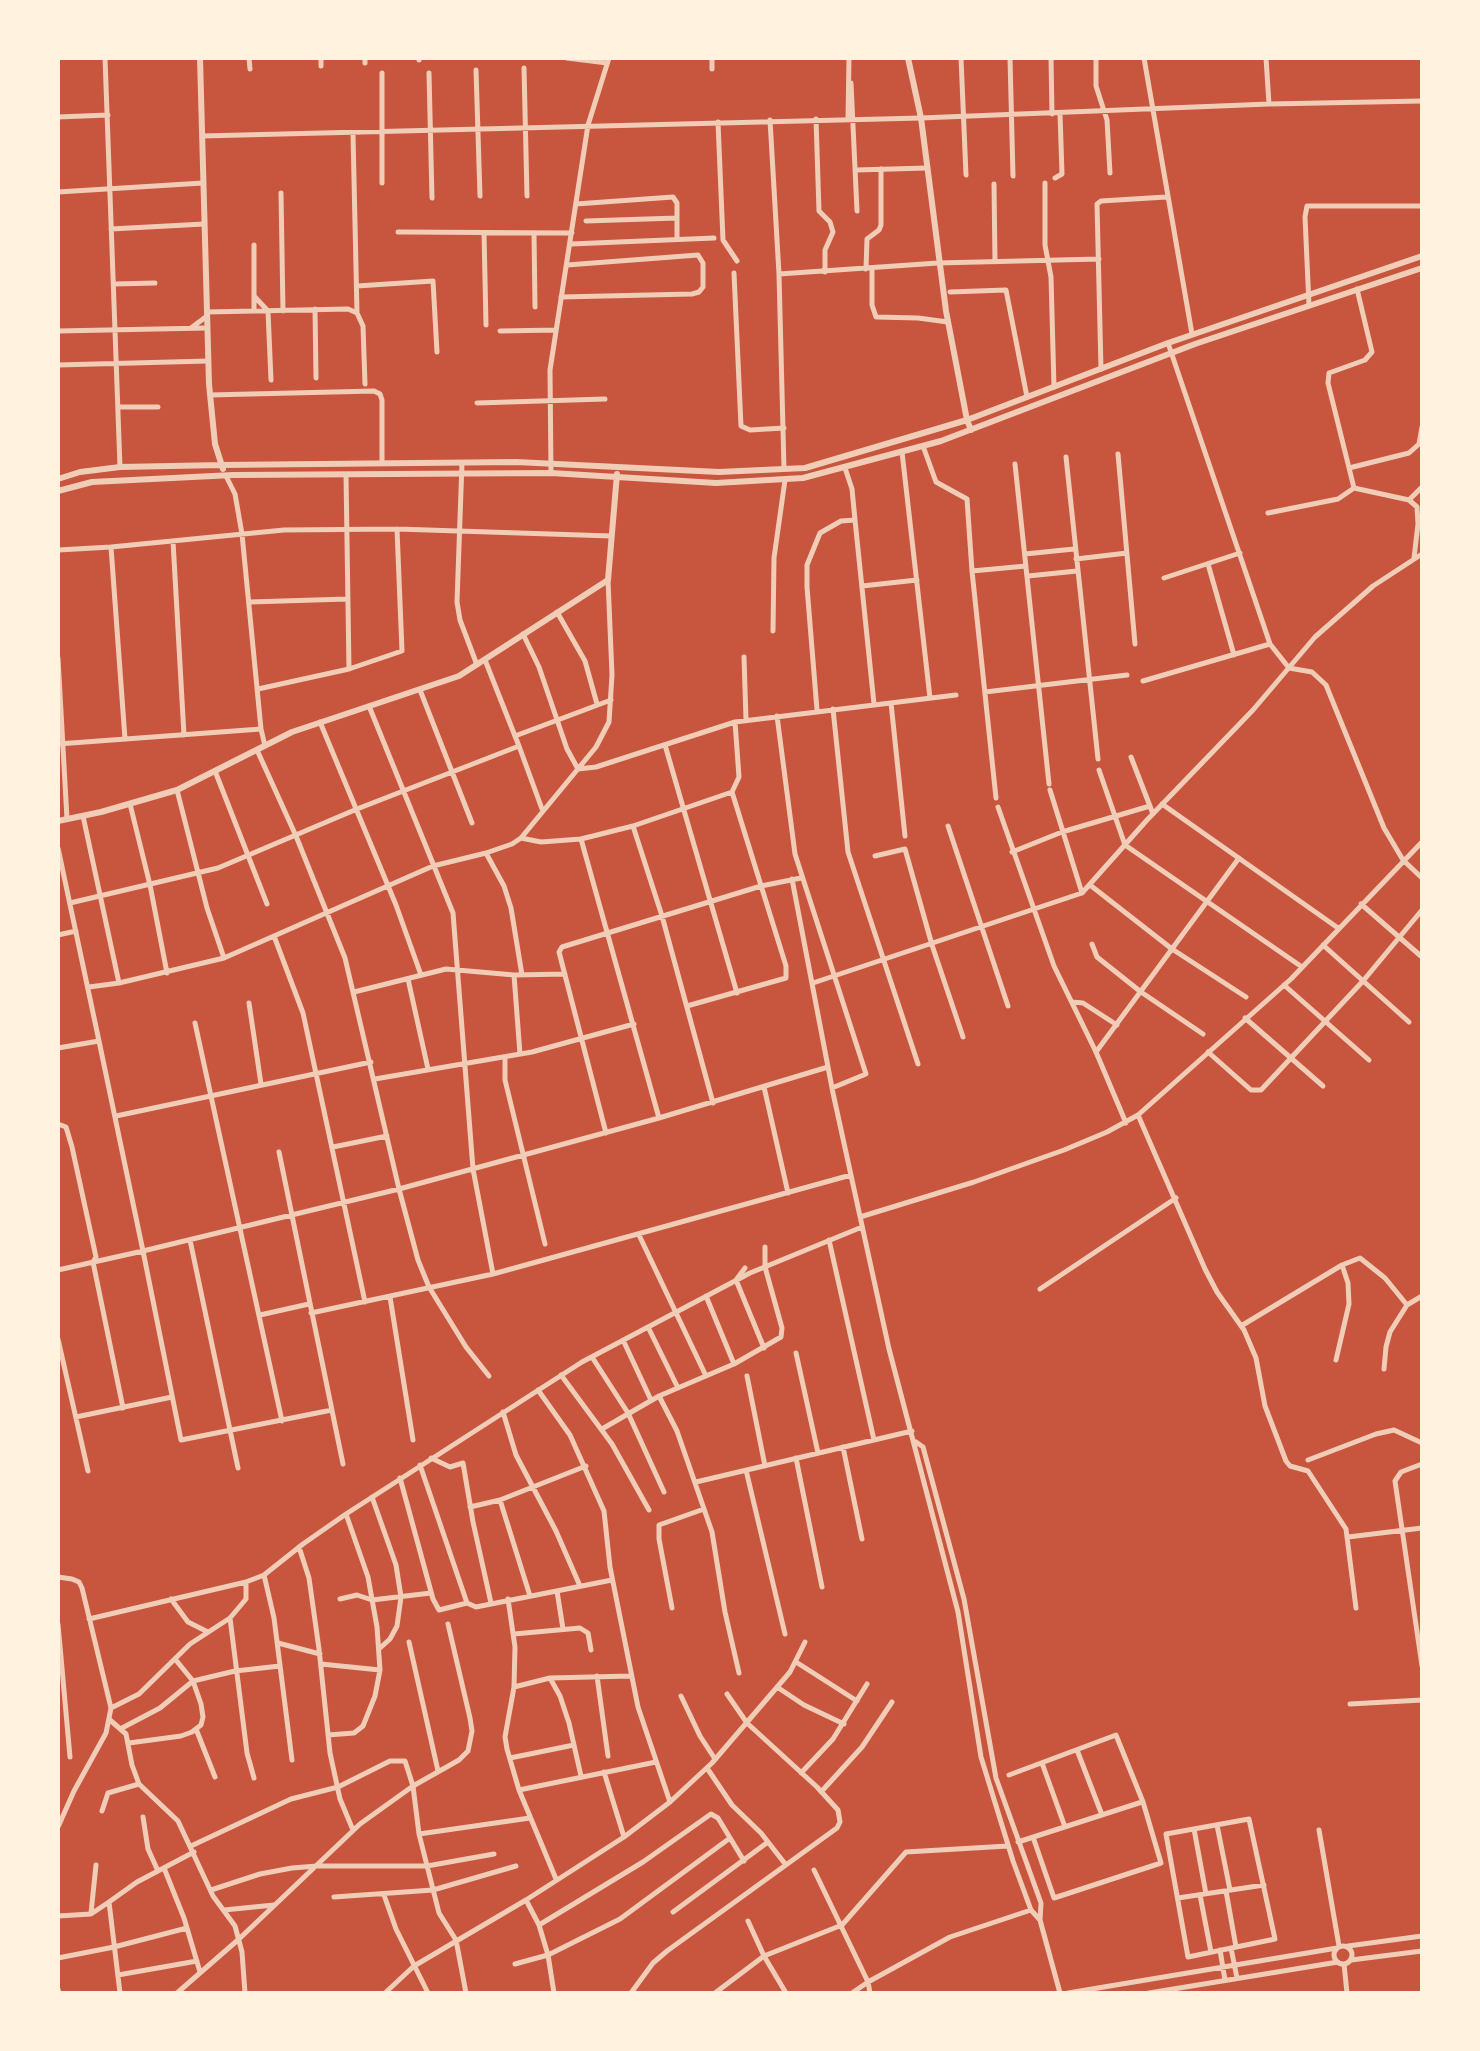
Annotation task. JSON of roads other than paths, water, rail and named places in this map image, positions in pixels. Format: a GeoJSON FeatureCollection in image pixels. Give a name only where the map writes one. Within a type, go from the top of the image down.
{"type":"FeatureCollection","features":[{"type":"Feature","properties":{"kind":"street"},"geometry":{"type":"LineString","coordinates":[[105,58],[120,467]]}},
{"type":"Feature","properties":{"kind":"street"},"geometry":{"type":"LineString","coordinates":[[200,58],[210,395],[215,444],[235,494],[242,534],[265,746]]}},
{"type":"Feature","properties":{"kind":"street"},"geometry":{"type":"LineString","coordinates":[[249,58],[250,69]]}},
{"type":"Feature","properties":{"kind":"street"},"geometry":{"type":"LineString","coordinates":[[321,58],[321,66]]}},
{"type":"Feature","properties":{"kind":"street"},"geometry":{"type":"LineString","coordinates":[[551,473],[550,370],[588,125],[608,60],[567,58]]}},
{"type":"Feature","properties":{"kind":"street"},"geometry":{"type":"LineString","coordinates":[[712,58],[712,69]]}},
{"type":"Feature","properties":{"kind":"street"},"geometry":{"type":"LineString","coordinates":[[849,58],[857,211]]}},
{"type":"Feature","properties":{"kind":"street"},"geometry":{"type":"LineString","coordinates":[[908,58],[921,118],[938,263],[971,430]]}},
{"type":"Feature","properties":{"kind":"street"},"geometry":{"type":"LineString","coordinates":[[961,58],[966,175]]}},
{"type":"Feature","properties":{"kind":"street"},"geometry":{"type":"LineString","coordinates":[[1010,58],[1013,176]]}},
{"type":"Feature","properties":{"kind":"street"},"geometry":{"type":"LineString","coordinates":[[1051,58],[1052,114]]}},
{"type":"Feature","properties":{"kind":"street"},"geometry":{"type":"LineString","coordinates":[[1096,58],[1096,86],[1105,112],[1110,173]]}},
{"type":"Feature","properties":{"kind":"street"},"geometry":{"type":"LineString","coordinates":[[1144,58],[1192,334]]}},
{"type":"Feature","properties":{"kind":"street"},"geometry":{"type":"LineString","coordinates":[[1266,58],[1269,104]]}},
{"type":"Feature","properties":{"kind":"street"},"geometry":{"type":"LineString","coordinates":[[524,68],[527,196]]}},
{"type":"Feature","properties":{"kind":"street"},"geometry":{"type":"LineString","coordinates":[[476,70],[480,196]]}},
{"type":"Feature","properties":{"kind":"street"},"geometry":{"type":"LineString","coordinates":[[382,73],[382,183]]}},
{"type":"Feature","properties":{"kind":"street"},"geometry":{"type":"LineString","coordinates":[[429,73],[432,198]]}},
{"type":"Feature","properties":{"kind":"street"},"geometry":{"type":"LineString","coordinates":[[851,83],[852,118]]}},
{"type":"Feature","properties":{"kind":"street"},"geometry":{"type":"LineString","coordinates":[[201,136],[921,118],[1422,101]]}},
{"type":"Feature","properties":{"kind":"street"},"geometry":{"type":"LineString","coordinates":[[1055,178],[1062,174],[1060,113]]}},
{"type":"Feature","properties":{"kind":"street"},"geometry":{"type":"LineString","coordinates":[[58,117],[108,115]]}},
{"type":"Feature","properties":{"kind":"street"},"geometry":{"type":"LineString","coordinates":[[816,119],[819,211],[830,222],[833,232],[825,250],[825,272]]}},
{"type":"Feature","properties":{"kind":"street"},"geometry":{"type":"LineString","coordinates":[[770,120],[779,274],[784,469]]}},
{"type":"Feature","properties":{"kind":"street"},"geometry":{"type":"LineString","coordinates":[[718,122],[723,240],[737,261]]}},
{"type":"Feature","properties":{"kind":"street"},"geometry":{"type":"LineString","coordinates":[[353,133],[357,313],[363,326],[365,384]]}},
{"type":"Feature","properties":{"kind":"street"},"geometry":{"type":"LineString","coordinates":[[856,170],[927,168]]}},
{"type":"Feature","properties":{"kind":"street"},"geometry":{"type":"LineString","coordinates":[[881,169],[881,225],[867,239],[872,305],[876,317],[948,322]]}},
{"type":"Feature","properties":{"kind":"street"},"geometry":{"type":"LineString","coordinates":[[58,192],[203,183]]}},
{"type":"Feature","properties":{"kind":"street"},"geometry":{"type":"LineString","coordinates":[[1045,183],[1045,245],[1051,277],[1054,388]]}},
{"type":"Feature","properties":{"kind":"street"},"geometry":{"type":"LineString","coordinates":[[994,184],[995,262]]}},
{"type":"Feature","properties":{"kind":"street"},"geometry":{"type":"LineString","coordinates":[[281,193],[283,311]]}},
{"type":"Feature","properties":{"kind":"street"},"geometry":{"type":"LineString","coordinates":[[576,204],[673,197],[677,203],[677,239]]}},
{"type":"Feature","properties":{"kind":"street"},"geometry":{"type":"LineString","coordinates":[[1101,369],[1097,204],[1101,201],[1166,197]]}},
{"type":"Feature","properties":{"kind":"street"},"geometry":{"type":"LineString","coordinates":[[1309,305],[1307,206],[1422,206]]}},
{"type":"Feature","properties":{"kind":"street"},"geometry":{"type":"LineString","coordinates":[[586,221],[677,218]]}},
{"type":"Feature","properties":{"kind":"street"},"geometry":{"type":"LineString","coordinates":[[111,229],[204,224]]}},
{"type":"Feature","properties":{"kind":"street"},"geometry":{"type":"LineString","coordinates":[[398,232],[572,233]]}},
{"type":"Feature","properties":{"kind":"street"},"geometry":{"type":"LineString","coordinates":[[484,233],[486,325]]}},
{"type":"Feature","properties":{"kind":"street"},"geometry":{"type":"LineString","coordinates":[[534,233],[535,307]]}},
{"type":"Feature","properties":{"kind":"street"},"geometry":{"type":"LineString","coordinates":[[571,244],[714,238]]}},
{"type":"Feature","properties":{"kind":"street"},"geometry":{"type":"LineString","coordinates":[[254,245],[254,311]]}},
{"type":"Feature","properties":{"kind":"street"},"geometry":{"type":"LineString","coordinates":[[561,297],[692,294],[703,287],[703,263],[698,255],[567,265]]}},
{"type":"Feature","properties":{"kind":"street"},"geometry":{"type":"LineString","coordinates":[[58,479],[120,467],[221,465],[551,463],[719,472],[818,464],[967,420],[1192,334],[1422,256]]}},
{"type":"Feature","properties":{"kind":"street"},"geometry":{"type":"LineString","coordinates":[[779,274],[938,263],[1099,259]]}},
{"type":"Feature","properties":{"kind":"street"},"geometry":{"type":"LineString","coordinates":[[58,491],[92,482],[226,476],[551,473],[716,483],[812,477],[971,430],[1172,353],[1422,268]]}},
{"type":"Feature","properties":{"kind":"street"},"geometry":{"type":"LineString","coordinates":[[734,273],[741,426],[750,430],[784,428]]}},
{"type":"Feature","properties":{"kind":"street"},"geometry":{"type":"LineString","coordinates":[[357,286],[433,281],[437,352]]}},
{"type":"Feature","properties":{"kind":"street"},"geometry":{"type":"LineString","coordinates":[[115,284],[155,283]]}},
{"type":"Feature","properties":{"kind":"street"},"geometry":{"type":"LineString","coordinates":[[1354,488],[1328,378],[1329,373],[1365,360],[1372,352],[1357,289]]}},
{"type":"Feature","properties":{"kind":"street"},"geometry":{"type":"LineString","coordinates":[[950,292],[1006,290],[1027,397]]}},
{"type":"Feature","properties":{"kind":"street"},"geometry":{"type":"LineString","coordinates":[[254,296],[268,311],[271,380]]}},
{"type":"Feature","properties":{"kind":"street"},"geometry":{"type":"LineString","coordinates":[[190,328],[207,314],[315,309],[348,309],[357,313]]}},
{"type":"Feature","properties":{"kind":"street"},"geometry":{"type":"LineString","coordinates":[[315,309],[316,378]]}},
{"type":"Feature","properties":{"kind":"street"},"geometry":{"type":"LineString","coordinates":[[58,331],[207,328]]}},
{"type":"Feature","properties":{"kind":"street"},"geometry":{"type":"LineString","coordinates":[[500,331],[556,330]]}},
{"type":"Feature","properties":{"kind":"street"},"geometry":{"type":"LineString","coordinates":[[1168,343],[1270,644],[1289,668],[1312,672],[1326,685],[1384,828],[1403,860],[1422,878]]}},
{"type":"Feature","properties":{"kind":"street"},"geometry":{"type":"LineString","coordinates":[[58,365],[208,361]]}},
{"type":"Feature","properties":{"kind":"street"},"geometry":{"type":"LineString","coordinates":[[210,395],[374,391],[380,394],[382,400],[382,463]]}},
{"type":"Feature","properties":{"kind":"street"},"geometry":{"type":"LineString","coordinates":[[477,403],[605,399]]}},
{"type":"Feature","properties":{"kind":"street"},"geometry":{"type":"LineString","coordinates":[[119,407],[158,407]]}},
{"type":"Feature","properties":{"kind":"street"},"geometry":{"type":"LineString","coordinates":[[1349,468],[1409,453],[1419,444],[1422,427]]}},
{"type":"Feature","properties":{"kind":"street"},"geometry":{"type":"LineString","coordinates":[[923,446],[936,482],[967,499],[996,798]]}},
{"type":"Feature","properties":{"kind":"street"},"geometry":{"type":"LineString","coordinates":[[902,452],[930,698]]}},
{"type":"Feature","properties":{"kind":"street"},"geometry":{"type":"LineString","coordinates":[[1118,454],[1135,644]]}},
{"type":"Feature","properties":{"kind":"street"},"geometry":{"type":"LineString","coordinates":[[1066,457],[1098,759]]}},
{"type":"Feature","properties":{"kind":"street"},"geometry":{"type":"LineString","coordinates":[[462,463],[456,579],[459,611],[477,665]]}},
{"type":"Feature","properties":{"kind":"street"},"geometry":{"type":"LineString","coordinates":[[1015,464],[1049,787],[1082,893]]}},
{"type":"Feature","properties":{"kind":"street"},"geometry":{"type":"LineString","coordinates":[[89,987],[167,973],[224,958],[433,866],[486,853],[521,838],[604,735],[609,722],[608,580],[617,467]]}},
{"type":"Feature","properties":{"kind":"street"},"geometry":{"type":"LineString","coordinates":[[845,468],[852,489],[874,704]]}},
{"type":"Feature","properties":{"kind":"street"},"geometry":{"type":"LineString","coordinates":[[346,475],[349,669]]}},
{"type":"Feature","properties":{"kind":"street"},"geometry":{"type":"LineString","coordinates":[[773,631],[774,558],[785,480]]}},
{"type":"Feature","properties":{"kind":"street"},"geometry":{"type":"LineString","coordinates":[[1409,500],[1422,487]]}},
{"type":"Feature","properties":{"kind":"street"},"geometry":{"type":"LineString","coordinates":[[1268,513],[1338,499],[1354,488],[1409,500],[1417,507],[1419,514],[1413,559]]}},
{"type":"Feature","properties":{"kind":"street"},"geometry":{"type":"LineString","coordinates":[[817,710],[807,565],[820,533],[841,521],[855,520]]}},
{"type":"Feature","properties":{"kind":"street"},"geometry":{"type":"LineString","coordinates":[[58,550],[242,534],[345,529],[611,536]]}},
{"type":"Feature","properties":{"kind":"street"},"geometry":{"type":"LineString","coordinates":[[258,689],[349,669],[402,651],[397,529]]}},
{"type":"Feature","properties":{"kind":"street"},"geometry":{"type":"LineString","coordinates":[[173,541],[184,735]]}},
{"type":"Feature","properties":{"kind":"street"},"geometry":{"type":"LineString","coordinates":[[111,547],[125,739]]}},
{"type":"Feature","properties":{"kind":"street"},"geometry":{"type":"LineString","coordinates":[[1025,554],[1074,549]]}},
{"type":"Feature","properties":{"kind":"street"},"geometry":{"type":"LineString","coordinates":[[1076,559],[1127,553]]}},
{"type":"Feature","properties":{"kind":"street"},"geometry":{"type":"LineString","coordinates":[[1164,578],[1240,553]]}},
{"type":"Feature","properties":{"kind":"street"},"geometry":{"type":"LineString","coordinates":[[813,983],[1082,893],[1253,710],[1315,637],[1373,586],[1422,554]]}},
{"type":"Feature","properties":{"kind":"street"},"geometry":{"type":"LineString","coordinates":[[1208,564],[1234,655]]}},
{"type":"Feature","properties":{"kind":"street"},"geometry":{"type":"LineString","coordinates":[[972,571],[1027,566]]}},
{"type":"Feature","properties":{"kind":"street"},"geometry":{"type":"LineString","coordinates":[[1028,576],[1077,571]]}},
{"type":"Feature","properties":{"kind":"street"},"geometry":{"type":"LineString","coordinates":[[58,821],[177,790],[319,721],[459,676],[608,580]]}},
{"type":"Feature","properties":{"kind":"street"},"geometry":{"type":"LineString","coordinates":[[862,586],[917,580]]}},
{"type":"Feature","properties":{"kind":"street"},"geometry":{"type":"LineString","coordinates":[[250,602],[347,599]]}},
{"type":"Feature","properties":{"kind":"street"},"geometry":{"type":"LineString","coordinates":[[557,612],[585,661],[597,704]]}},
{"type":"Feature","properties":{"kind":"street"},"geometry":{"type":"LineString","coordinates":[[522,633],[539,667],[567,749],[578,769]]}},
{"type":"Feature","properties":{"kind":"street"},"geometry":{"type":"LineString","coordinates":[[1143,681],[1270,644]]}},
{"type":"Feature","properties":{"kind":"street"},"geometry":{"type":"LineString","coordinates":[[744,657],[746,720]]}},
{"type":"Feature","properties":{"kind":"street"},"geometry":{"type":"LineString","coordinates":[[58,658],[67,819]]}},
{"type":"Feature","properties":{"kind":"street"},"geometry":{"type":"LineString","coordinates":[[485,660],[543,810]]}},
{"type":"Feature","properties":{"kind":"street"},"geometry":{"type":"LineString","coordinates":[[985,692],[1127,675]]}},
{"type":"Feature","properties":{"kind":"street"},"geometry":{"type":"LineString","coordinates":[[420,690],[472,823]]}},
{"type":"Feature","properties":{"kind":"street"},"geometry":{"type":"LineString","coordinates":[[578,769],[596,767],[735,722],[956,695]]}},
{"type":"Feature","properties":{"kind":"street"},"geometry":{"type":"LineString","coordinates":[[515,736],[611,700]]}},
{"type":"Feature","properties":{"kind":"street"},"geometry":{"type":"LineString","coordinates":[[891,703],[905,836]]}},
{"type":"Feature","properties":{"kind":"street"},"geometry":{"type":"LineString","coordinates":[[369,705],[453,913],[473,1169],[493,1274]]}},
{"type":"Feature","properties":{"kind":"street"},"geometry":{"type":"LineString","coordinates":[[833,709],[848,852],[918,1064]]}},
{"type":"Feature","properties":{"kind":"street"},"geometry":{"type":"LineString","coordinates":[[777,716],[788,814],[801,878],[866,1074],[832,1088]]}},
{"type":"Feature","properties":{"kind":"street"},"geometry":{"type":"LineString","coordinates":[[319,721],[388,885],[421,975]]}},
{"type":"Feature","properties":{"kind":"street"},"geometry":{"type":"LineString","coordinates":[[687,1006],[786,978],[786,966],[732,792],[739,777],[735,722]]}},
{"type":"Feature","properties":{"kind":"street"},"geometry":{"type":"LineString","coordinates":[[61,744],[261,729]]}},
{"type":"Feature","properties":{"kind":"street"},"geometry":{"type":"LineString","coordinates":[[665,745],[737,993]]}},
{"type":"Feature","properties":{"kind":"street"},"geometry":{"type":"LineString","coordinates":[[70,903],[198,875],[519,746]]}},
{"type":"Feature","properties":{"kind":"street"},"geometry":{"type":"LineString","coordinates":[[257,750],[296,836],[345,958],[418,1260],[429,1287],[466,1347],[489,1376]]}},
{"type":"Feature","properties":{"kind":"street"},"geometry":{"type":"LineString","coordinates":[[1131,757],[1153,814]]}},
{"type":"Feature","properties":{"kind":"street"},"geometry":{"type":"LineString","coordinates":[[1099,770],[1125,845],[1302,967]]}},
{"type":"Feature","properties":{"kind":"street"},"geometry":{"type":"LineString","coordinates":[[215,771],[267,904]]}},
{"type":"Feature","properties":{"kind":"street"},"geometry":{"type":"LineString","coordinates":[[177,790],[198,875],[224,958]]}},
{"type":"Feature","properties":{"kind":"street"},"geometry":{"type":"LineString","coordinates":[[521,838],[541,842],[581,839],[633,826],[732,792]]}},
{"type":"Feature","properties":{"kind":"street"},"geometry":{"type":"LineString","coordinates":[[130,804],[167,973]]}},
{"type":"Feature","properties":{"kind":"street"},"geometry":{"type":"LineString","coordinates":[[1162,804],[1338,928]]}},
{"type":"Feature","properties":{"kind":"street"},"geometry":{"type":"LineString","coordinates":[[1012,852],[1062,832],[1150,806]]}},
{"type":"Feature","properties":{"kind":"street"},"geometry":{"type":"LineString","coordinates":[[998,807],[1033,911],[1126,1123]]}},
{"type":"Feature","properties":{"kind":"street"},"geometry":{"type":"LineString","coordinates":[[83,816],[119,983]]}},
{"type":"Feature","properties":{"kind":"street"},"geometry":{"type":"LineString","coordinates":[[633,826],[662,916],[713,1103]]}},
{"type":"Feature","properties":{"kind":"street"},"geometry":{"type":"LineString","coordinates":[[948,826],[1008,1006]]}},
{"type":"Feature","properties":{"kind":"street"},"geometry":{"type":"LineString","coordinates":[[581,839],[659,1118]]}},
{"type":"Feature","properties":{"kind":"street"},"geometry":{"type":"LineString","coordinates":[[860,1217],[1064,1150],[1138,1115],[1284,985],[1422,842]]}},
{"type":"Feature","properties":{"kind":"street"},"geometry":{"type":"LineString","coordinates":[[58,848],[181,1440],[332,1410]]}},
{"type":"Feature","properties":{"kind":"street"},"geometry":{"type":"LineString","coordinates":[[875,856],[905,849],[932,945],[963,1037]]}},
{"type":"Feature","properties":{"kind":"street"},"geometry":{"type":"LineString","coordinates":[[486,853],[504,886],[511,908],[522,975]]}},
{"type":"Feature","properties":{"kind":"street"},"geometry":{"type":"LineString","coordinates":[[1096,1052],[1239,858]]}},
{"type":"Feature","properties":{"kind":"street"},"geometry":{"type":"LineString","coordinates":[[606,1133],[559,952],[562,947],[761,886],[801,878]]}},
{"type":"Feature","properties":{"kind":"street"},"geometry":{"type":"LineString","coordinates":[[792,879],[832,1088],[889,1349],[916,1442],[917,1463],[958,1612],[981,1757],[1031,1910],[1040,1920]]}},
{"type":"Feature","properties":{"kind":"street"},"geometry":{"type":"LineString","coordinates":[[1090,885],[1172,949],[1246,997]]}},
{"type":"Feature","properties":{"kind":"street"},"geometry":{"type":"LineString","coordinates":[[1361,904],[1422,957]]}},
{"type":"Feature","properties":{"kind":"street"},"geometry":{"type":"LineString","coordinates":[[1208,1052],[1251,1090],[1266,1086],[1363,981],[1422,910]]}},
{"type":"Feature","properties":{"kind":"street"},"geometry":{"type":"LineString","coordinates":[[58,935],[76,931]]}},
{"type":"Feature","properties":{"kind":"street"},"geometry":{"type":"LineString","coordinates":[[274,936],[298,994],[365,1302]]}},
{"type":"Feature","properties":{"kind":"street"},"geometry":{"type":"LineString","coordinates":[[1092,944],[1097,957],[1141,992],[1203,1034]]}},
{"type":"Feature","properties":{"kind":"street"},"geometry":{"type":"LineString","coordinates":[[1323,945],[1409,1022]]}},
{"type":"Feature","properties":{"kind":"street"},"geometry":{"type":"LineString","coordinates":[[354,992],[458,969],[514,975],[565,974]]}},
{"type":"Feature","properties":{"kind":"street"},"geometry":{"type":"LineString","coordinates":[[514,975],[520,1054]]}},
{"type":"Feature","properties":{"kind":"street"},"geometry":{"type":"LineString","coordinates":[[408,979],[428,1069]]}},
{"type":"Feature","properties":{"kind":"street"},"geometry":{"type":"LineString","coordinates":[[1284,985],[1369,1060]]}},
{"type":"Feature","properties":{"kind":"street"},"geometry":{"type":"LineString","coordinates":[[1072,1002],[1083,1003],[1117,1025]]}},
{"type":"Feature","properties":{"kind":"street"},"geometry":{"type":"LineString","coordinates":[[249,1003],[261,1084]]}},
{"type":"Feature","properties":{"kind":"street"},"geometry":{"type":"LineString","coordinates":[[1245,1018],[1323,1086]]}},
{"type":"Feature","properties":{"kind":"street"},"geometry":{"type":"LineString","coordinates":[[195,1023],[282,1421]]}},
{"type":"Feature","properties":{"kind":"street"},"geometry":{"type":"LineString","coordinates":[[375,1079],[520,1054],[634,1024]]}},
{"type":"Feature","properties":{"kind":"street"},"geometry":{"type":"LineString","coordinates":[[58,1048],[99,1041]]}},
{"type":"Feature","properties":{"kind":"street"},"geometry":{"type":"LineString","coordinates":[[505,1057],[505,1080],[545,1244]]}},
{"type":"Feature","properties":{"kind":"street"},"geometry":{"type":"LineString","coordinates":[[116,1116],[371,1062]]}},
{"type":"Feature","properties":{"kind":"street"},"geometry":{"type":"LineString","coordinates":[[58,1270],[399,1189],[713,1103],[828,1067]]}},
{"type":"Feature","properties":{"kind":"street"},"geometry":{"type":"LineString","coordinates":[[764,1087],[788,1193]]}},
{"type":"Feature","properties":{"kind":"street"},"geometry":{"type":"LineString","coordinates":[[1138,1115],[1205,1269],[1241,1326],[1256,1358],[1265,1406],[1286,1461],[1290,1466],[1308,1471],[1344,1524],[1356,1608]]}},
{"type":"Feature","properties":{"kind":"street"},"geometry":{"type":"LineString","coordinates":[[58,1124],[66,1127],[72,1147],[96,1257],[93,1262],[123,1408]]}},
{"type":"Feature","properties":{"kind":"street"},"geometry":{"type":"LineString","coordinates":[[333,1147],[387,1136]]}},
{"type":"Feature","properties":{"kind":"street"},"geometry":{"type":"LineString","coordinates":[[279,1152],[343,1464]]}},
{"type":"Feature","properties":{"kind":"street"},"geometry":{"type":"LineString","coordinates":[[311,1313],[493,1274],[851,1175]]}},
{"type":"Feature","properties":{"kind":"street"},"geometry":{"type":"LineString","coordinates":[[1040,1289],[1176,1198]]}},
{"type":"Feature","properties":{"kind":"street"},"geometry":{"type":"LineString","coordinates":[[89,1619],[264,1575],[346,1514],[561,1375],[736,1280],[862,1227]]}},
{"type":"Feature","properties":{"kind":"street"},"geometry":{"type":"LineString","coordinates":[[639,1235],[706,1376]]}},
{"type":"Feature","properties":{"kind":"street"},"geometry":{"type":"LineString","coordinates":[[190,1240],[238,1468]]}},
{"type":"Feature","properties":{"kind":"street"},"geometry":{"type":"LineString","coordinates":[[829,1240],[874,1440]]}},
{"type":"Feature","properties":{"kind":"street"},"geometry":{"type":"LineString","coordinates":[[602,1429],[651,1400],[734,1364],[781,1337],[783,1332],[765,1267],[765,1247]]}},
{"type":"Feature","properties":{"kind":"street"},"geometry":{"type":"LineString","coordinates":[[1241,1326],[1352,1259],[1367,1261],[1407,1305]]}},
{"type":"Feature","properties":{"kind":"street"},"geometry":{"type":"LineString","coordinates":[[1336,1360],[1349,1304],[1348,1283],[1342,1265]]}},
{"type":"Feature","properties":{"kind":"street"},"geometry":{"type":"LineString","coordinates":[[736,1280],[745,1268]]}},
{"type":"Feature","properties":{"kind":"street"},"geometry":{"type":"LineString","coordinates":[[736,1280],[764,1348]]}},
{"type":"Feature","properties":{"kind":"street"},"geometry":{"type":"LineString","coordinates":[[706,1296],[734,1364]]}},
{"type":"Feature","properties":{"kind":"street"},"geometry":{"type":"LineString","coordinates":[[1384,1369],[1390,1332],[1407,1305],[1422,1296]]}},
{"type":"Feature","properties":{"kind":"street"},"geometry":{"type":"LineString","coordinates":[[390,1297],[413,1440]]}},
{"type":"Feature","properties":{"kind":"street"},"geometry":{"type":"LineString","coordinates":[[260,1315],[309,1304]]}},
{"type":"Feature","properties":{"kind":"street"},"geometry":{"type":"LineString","coordinates":[[648,1327],[678,1388]]}},
{"type":"Feature","properties":{"kind":"street"},"geometry":{"type":"LineString","coordinates":[[58,1339],[88,1471]]}},
{"type":"Feature","properties":{"kind":"street"},"geometry":{"type":"LineString","coordinates":[[623,1340],[651,1400]]}},
{"type":"Feature","properties":{"kind":"street"},"geometry":{"type":"LineString","coordinates":[[796,1353],[818,1453]]}},
{"type":"Feature","properties":{"kind":"street"},"geometry":{"type":"LineString","coordinates":[[592,1357],[628,1413],[664,1492]]}},
{"type":"Feature","properties":{"kind":"street"},"geometry":{"type":"LineString","coordinates":[[561,1375],[602,1429],[649,1510]]}},
{"type":"Feature","properties":{"kind":"street"},"geometry":{"type":"LineString","coordinates":[[747,1376],[765,1466]]}},
{"type":"Feature","properties":{"kind":"street"},"geometry":{"type":"LineString","coordinates":[[538,1390],[570,1435],[604,1511],[612,1580],[638,1707],[670,1802]]}},
{"type":"Feature","properties":{"kind":"street"},"geometry":{"type":"LineString","coordinates":[[659,1396],[677,1431],[712,1532],[739,1673]]}},
{"type":"Feature","properties":{"kind":"street"},"geometry":{"type":"LineString","coordinates":[[76,1417],[172,1397]]}},
{"type":"Feature","properties":{"kind":"street"},"geometry":{"type":"LineString","coordinates":[[503,1412],[516,1455],[580,1586]]}},
{"type":"Feature","properties":{"kind":"street"},"geometry":{"type":"LineString","coordinates":[[1308,1460],[1394,1430],[1422,1443]]}},
{"type":"Feature","properties":{"kind":"street"},"geometry":{"type":"LineString","coordinates":[[696,1482],[912,1431]]}},
{"type":"Feature","properties":{"kind":"street"},"geometry":{"type":"LineString","coordinates":[[916,1442],[923,1447],[964,1599],[991,1758],[1041,1903],[1040,1920],[1060,1993]]}},
{"type":"Feature","properties":{"kind":"street"},"geometry":{"type":"LineString","coordinates":[[843,1447],[862,1539]]}},
{"type":"Feature","properties":{"kind":"street"},"geometry":{"type":"LineString","coordinates":[[431,1458],[450,1467],[463,1463],[491,1603]]}},
{"type":"Feature","properties":{"kind":"street"},"geometry":{"type":"LineString","coordinates":[[796,1458],[822,1587]]}},
{"type":"Feature","properties":{"kind":"street"},"geometry":{"type":"LineString","coordinates":[[1422,1464],[1401,1472],[1395,1481],[1422,1666]]}},
{"type":"Feature","properties":{"kind":"street"},"geometry":{"type":"LineString","coordinates":[[420,1465],[467,1603],[473,1607],[612,1580]]}},
{"type":"Feature","properties":{"kind":"street"},"geometry":{"type":"LineString","coordinates":[[470,1507],[500,1500],[586,1466]]}},
{"type":"Feature","properties":{"kind":"street"},"geometry":{"type":"LineString","coordinates":[[746,1470],[785,1634]]}},
{"type":"Feature","properties":{"kind":"street"},"geometry":{"type":"LineString","coordinates":[[400,1478],[435,1607],[439,1610],[467,1603]]}},
{"type":"Feature","properties":{"kind":"street"},"geometry":{"type":"LineString","coordinates":[[372,1497],[396,1565],[401,1597],[397,1626],[390,1639],[379,1648]]}},
{"type":"Feature","properties":{"kind":"street"},"geometry":{"type":"LineString","coordinates":[[500,1500],[530,1596]]}},
{"type":"Feature","properties":{"kind":"street"},"geometry":{"type":"LineString","coordinates":[[672,1608],[659,1525],[704,1509]]}},
{"type":"Feature","properties":{"kind":"street"},"geometry":{"type":"LineString","coordinates":[[328,1735],[354,1733],[363,1726],[375,1696],[380,1670],[372,1600],[359,1547],[346,1514]]}},
{"type":"Feature","properties":{"kind":"street"},"geometry":{"type":"LineString","coordinates":[[1348,1537],[1422,1528]]}},
{"type":"Feature","properties":{"kind":"street"},"geometry":{"type":"LineString","coordinates":[[299,1547],[309,1578],[328,1735],[340,1799],[353,1830]]}},
{"type":"Feature","properties":{"kind":"street"},"geometry":{"type":"LineString","coordinates":[[264,1575],[272,1600],[292,1760]]}},
{"type":"Feature","properties":{"kind":"street"},"geometry":{"type":"LineString","coordinates":[[58,1577],[79,1582],[111,1708],[106,1733],[58,1827]]}},
{"type":"Feature","properties":{"kind":"street"},"geometry":{"type":"LineString","coordinates":[[111,1708],[139,1694],[175,1659],[230,1618],[246,1599],[246,1582]]}},
{"type":"Feature","properties":{"kind":"street"},"geometry":{"type":"LineString","coordinates":[[557,1591],[563,1629]]}},
{"type":"Feature","properties":{"kind":"street"},"geometry":{"type":"LineString","coordinates":[[340,1599],[357,1595],[372,1600],[431,1593]]}},
{"type":"Feature","properties":{"kind":"street"},"geometry":{"type":"LineString","coordinates":[[171,1599],[188,1622],[208,1632]]}},
{"type":"Feature","properties":{"kind":"street"},"geometry":{"type":"LineString","coordinates":[[508,1599],[514,1634],[514,1687],[505,1737],[519,1790],[556,1879]]}},
{"type":"Feature","properties":{"kind":"street"},"geometry":{"type":"LineString","coordinates":[[230,1618],[247,1753],[254,1778]]}},
{"type":"Feature","properties":{"kind":"street"},"geometry":{"type":"LineString","coordinates":[[58,1624],[70,1757]]}},
{"type":"Feature","properties":{"kind":"street"},"geometry":{"type":"LineString","coordinates":[[177,1993],[239,1939],[353,1830],[468,1751],[472,1731],[448,1624]]}},
{"type":"Feature","properties":{"kind":"street"},"geometry":{"type":"LineString","coordinates":[[514,1634],[585,1629],[591,1650]]}},
{"type":"Feature","properties":{"kind":"street"},"geometry":{"type":"LineString","coordinates":[[409,1642],[438,1771]]}},
{"type":"Feature","properties":{"kind":"street"},"geometry":{"type":"LineString","coordinates":[[385,1993],[414,1966],[526,1900],[624,1837],[670,1802],[707,1768],[747,1723],[796,1662],[805,1642]]}},
{"type":"Feature","properties":{"kind":"street"},"geometry":{"type":"LineString","coordinates":[[278,1643],[320,1654]]}},
{"type":"Feature","properties":{"kind":"street"},"geometry":{"type":"LineString","coordinates":[[129,1743],[181,1736],[201,1725],[203,1717],[193,1681],[175,1659]]}},
{"type":"Feature","properties":{"kind":"street"},"geometry":{"type":"LineString","coordinates":[[796,1662],[857,1701]]}},
{"type":"Feature","properties":{"kind":"street"},"geometry":{"type":"LineString","coordinates":[[321,1664],[380,1670]]}},
{"type":"Feature","properties":{"kind":"street"},"geometry":{"type":"LineString","coordinates":[[122,1728],[160,1708],[193,1681],[235,1671],[280,1666]]}},
{"type":"Feature","properties":{"kind":"street"},"geometry":{"type":"LineString","coordinates":[[597,1676],[608,1756]]}},
{"type":"Feature","properties":{"kind":"street"},"geometry":{"type":"LineString","coordinates":[[514,1687],[550,1678],[631,1676]]}},
{"type":"Feature","properties":{"kind":"street"},"geometry":{"type":"LineString","coordinates":[[550,1678],[560,1696],[581,1776]]}},
{"type":"Feature","properties":{"kind":"street"},"geometry":{"type":"LineString","coordinates":[[801,1773],[844,1724],[867,1684]]}},
{"type":"Feature","properties":{"kind":"street"},"geometry":{"type":"LineString","coordinates":[[777,1687],[804,1705],[844,1724]]}},
{"type":"Feature","properties":{"kind":"street"},"geometry":{"type":"LineString","coordinates":[[727,1694],[747,1723],[838,1810],[840,1822]]}},
{"type":"Feature","properties":{"kind":"street"},"geometry":{"type":"LineString","coordinates":[[681,1696],[715,1759]]}},
{"type":"Feature","properties":{"kind":"street"},"geometry":{"type":"LineString","coordinates":[[1350,1704],[1422,1700]]}},
{"type":"Feature","properties":{"kind":"street"},"geometry":{"type":"LineString","coordinates":[[821,1792],[862,1747],[892,1702]]}},
{"type":"Feature","properties":{"kind":"street"},"geometry":{"type":"LineString","coordinates":[[110,1720],[122,1728],[129,1743],[139,1784],[172,1814],[192,1849],[216,1903],[224,1910],[239,1939],[245,1993]]}},
{"type":"Feature","properties":{"kind":"street"},"geometry":{"type":"LineString","coordinates":[[196,1729],[215,1777]]}},
{"type":"Feature","properties":{"kind":"street"},"geometry":{"type":"LineString","coordinates":[[1009,1775],[1116,1735],[1143,1802],[1161,1863],[1054,1898],[1033,1837]]}},
{"type":"Feature","properties":{"kind":"street"},"geometry":{"type":"LineString","coordinates":[[510,1758],[574,1745]]}},
{"type":"Feature","properties":{"kind":"street"},"geometry":{"type":"LineString","coordinates":[[1077,1750],[1102,1815]]}},
{"type":"Feature","properties":{"kind":"street"},"geometry":{"type":"LineString","coordinates":[[120,1993],[107,1908],[109,1902],[192,1849],[291,1799],[338,1787],[399,1759],[405,1761],[409,1768],[419,1834],[433,1890],[439,1913],[456,1940],[466,1993]]}},
{"type":"Feature","properties":{"kind":"street"},"geometry":{"type":"LineString","coordinates":[[519,1790],[656,1762]]}},
{"type":"Feature","properties":{"kind":"street"},"geometry":{"type":"LineString","coordinates":[[1042,1763],[1065,1827]]}},
{"type":"Feature","properties":{"kind":"street"},"geometry":{"type":"LineString","coordinates":[[707,1768],[732,1805],[786,1865]]}},
{"type":"Feature","properties":{"kind":"street"},"geometry":{"type":"LineString","coordinates":[[604,1772],[624,1837]]}},
{"type":"Feature","properties":{"kind":"street"},"geometry":{"type":"LineString","coordinates":[[102,1811],[108,1793],[139,1784]]}},
{"type":"Feature","properties":{"kind":"street"},"geometry":{"type":"LineString","coordinates":[[1018,1842],[1143,1802]]}},
{"type":"Feature","properties":{"kind":"street"},"geometry":{"type":"LineString","coordinates":[[539,1925],[643,1862],[711,1814],[718,1818],[744,1861]]}},
{"type":"Feature","properties":{"kind":"street"},"geometry":{"type":"LineString","coordinates":[[631,1993],[653,1963],[667,1951],[837,1828],[847,1815]]}},
{"type":"Feature","properties":{"kind":"street"},"geometry":{"type":"LineString","coordinates":[[143,1817],[148,1849],[161,1869],[187,1928],[200,1972]]}},
{"type":"Feature","properties":{"kind":"street"},"geometry":{"type":"LineString","coordinates":[[419,1834],[530,1818]]}},
{"type":"Feature","properties":{"kind":"street"},"geometry":{"type":"LineString","coordinates":[[1249,1819],[1275,1939],[1188,1957],[1166,1834],[1217,1825],[1249,1819]]}},
{"type":"Feature","properties":{"kind":"street"},"geometry":{"type":"LineString","coordinates":[[1217,1825],[1237,1978]]}},
{"type":"Feature","properties":{"kind":"street"},"geometry":{"type":"LineString","coordinates":[[1194,1829],[1211,1952]]}},
{"type":"Feature","properties":{"kind":"street"},"geometry":{"type":"LineString","coordinates":[[1319,1830],[1338,1947],[1334,1954],[1341,1963],[1347,1993]]}},
{"type":"Feature","properties":{"kind":"street"},"geometry":{"type":"LineString","coordinates":[[515,1964],[548,1955],[620,1919],[730,1838]]}},
{"type":"Feature","properties":{"kind":"street"},"geometry":{"type":"LineString","coordinates":[[673,1912],[768,1842]]}},
{"type":"Feature","properties":{"kind":"street"},"geometry":{"type":"LineString","coordinates":[[715,1993],[764,1956],[842,1925],[906,1852],[1008,1846]]}},
{"type":"Feature","properties":{"kind":"street"},"geometry":{"type":"LineString","coordinates":[[210,1890],[260,1874],[317,1866],[427,1866],[494,1854]]}},
{"type":"Feature","properties":{"kind":"street"},"geometry":{"type":"LineString","coordinates":[[91,1914],[96,1865]]}},
{"type":"Feature","properties":{"kind":"street"},"geometry":{"type":"LineString","coordinates":[[334,1897],[433,1890],[516,1866]]}},
{"type":"Feature","properties":{"kind":"street"},"geometry":{"type":"LineString","coordinates":[[814,1870],[868,1982],[870,1993]]}},
{"type":"Feature","properties":{"kind":"street"},"geometry":{"type":"LineString","coordinates":[[1032,1882],[1047,1877]]}},
{"type":"Feature","properties":{"kind":"street"},"geometry":{"type":"LineString","coordinates":[[1177,1898],[1264,1885]]}},
{"type":"Feature","properties":{"kind":"street"},"geometry":{"type":"LineString","coordinates":[[384,1895],[396,1929],[428,1993]]}},
{"type":"Feature","properties":{"kind":"street"},"geometry":{"type":"LineString","coordinates":[[526,1900],[539,1925],[554,1993]]}},
{"type":"Feature","properties":{"kind":"street"},"geometry":{"type":"LineString","coordinates":[[224,1910],[275,1905]]}},
{"type":"Feature","properties":{"kind":"street"},"geometry":{"type":"LineString","coordinates":[[58,1916],[91,1914],[107,1908]]}},
{"type":"Feature","properties":{"kind":"street"},"geometry":{"type":"LineString","coordinates":[[852,1993],[950,1937],[1031,1910]]}},
{"type":"Feature","properties":{"kind":"street"},"geometry":{"type":"LineString","coordinates":[[748,1921],[786,1993]]}},
{"type":"Feature","properties":{"kind":"street"},"geometry":{"type":"LineString","coordinates":[[58,1958],[187,1928]]}},
{"type":"Feature","properties":{"kind":"street"},"geometry":{"type":"LineString","coordinates":[[1070,1993],[1183,1972],[1422,1936]]}},
{"type":"Feature","properties":{"kind":"street"},"geometry":{"type":"LineString","coordinates":[[1348,1946],[1353,1953],[1351,1960]]}},
{"type":"Feature","properties":{"kind":"street"},"geometry":{"type":"LineString","coordinates":[[1220,1950],[1225,1980]]}},
{"type":"Feature","properties":{"kind":"street"},"geometry":{"type":"LineString","coordinates":[[1149,1993],[1422,1951]]}},
{"type":"Feature","properties":{"kind":"street"},"geometry":{"type":"LineString","coordinates":[[118,1975],[197,1961]]}},
{"type":"Feature","properties":{"kind":"street"},"geometry":{"type":"LineString","coordinates":[[1183,1972],[1186,1987]]}}]}
